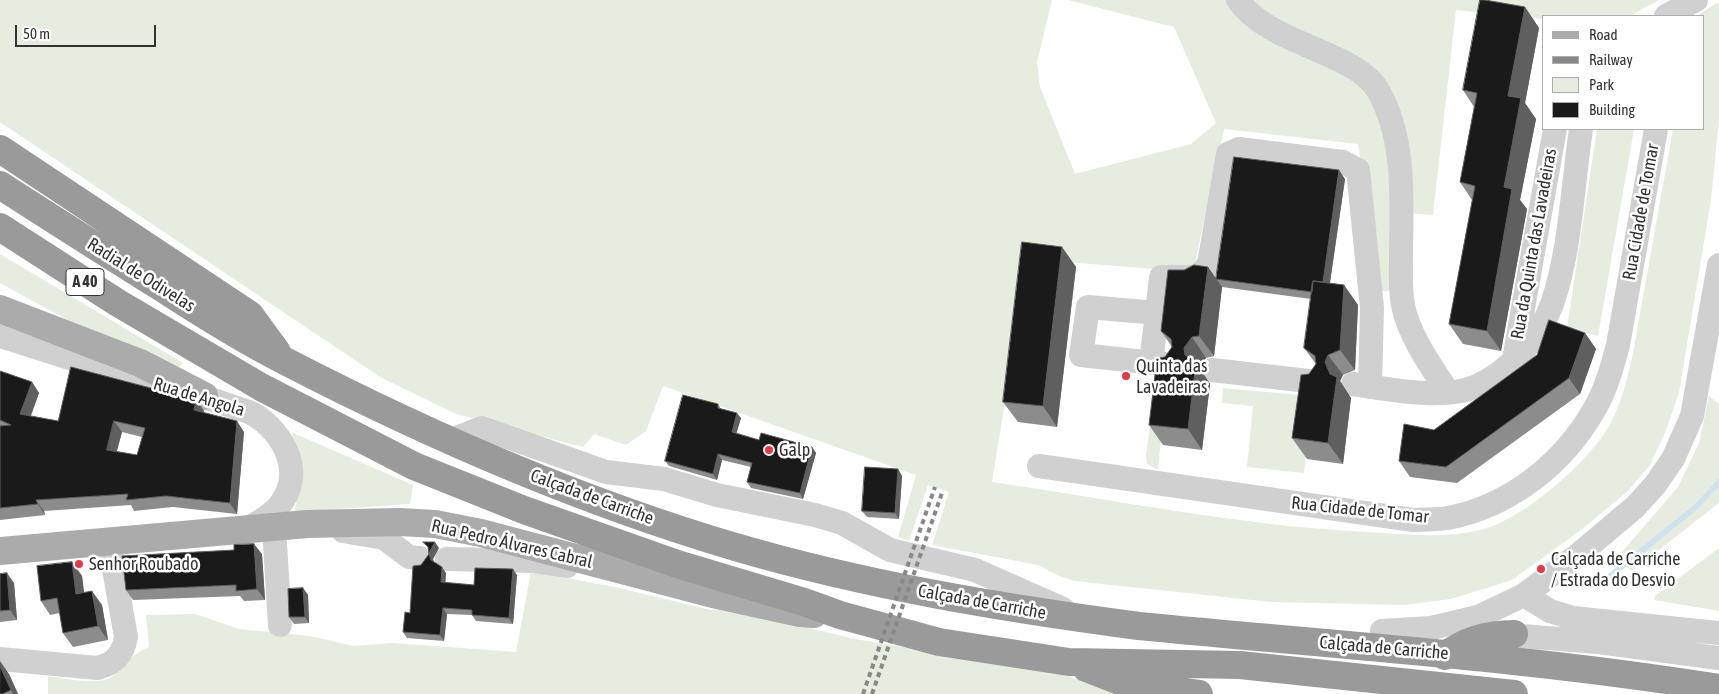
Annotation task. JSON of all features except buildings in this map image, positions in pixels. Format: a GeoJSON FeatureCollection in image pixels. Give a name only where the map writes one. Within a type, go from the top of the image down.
{"type":"FeatureCollection","features":[{"type":"Feature","properties":{"kind":"highway"},"geometry":{"type":"LineString","coordinates":[[0,149],[191,274],[250,315],[284,361]]}},
{"type":"Feature","properties":{"kind":"highway","name":"Radial de Odivelas"},"geometry":{"type":"LineString","coordinates":[[0,185],[206,316],[284,361]]}},
{"type":"Feature","properties":{"kind":"highway","name":"Radial de Odivelas"},"geometry":{"type":"LineString","coordinates":[[0,227],[171,335]]}},
{"type":"Feature","properties":{"kind":"highway","name":"Calçada de Carriche"},"geometry":{"type":"LineString","coordinates":[[171,335],[261,388],[414,466],[524,510],[677,564],[804,602],[840,615],[939,642],[1069,662],[1240,664],[1407,689],[1513,694]]}},
{"type":"Feature","properties":{"kind":"highway","name":"Calçada de Carriche"},"geometry":{"type":"LineString","coordinates":[[284,361],[449,441],[601,503],[730,545],[921,591],[1093,620],[1233,635],[1448,654],[1644,676],[1719,688]]}},
{"type":"Feature","properties":{"kind":"highway"},"geometry":{"type":"LineString","coordinates":[[1233,635],[1323,636],[1382,631]]}},
{"type":"Feature","properties":{"kind":"highway"},"geometry":{"type":"LineString","coordinates":[[1407,689],[1448,654],[1478,638],[1514,634]]}},
{"type":"Feature","properties":{"kind":"highway"},"geometry":{"type":"LineString","coordinates":[[1069,662],[1130,685],[1199,694]]}},
{"type":"Feature","properties":{"kind":"highway"},"geometry":{"type":"LineString","coordinates":[[1499,694],[1513,694]]}},
{"type":"Feature","properties":{"kind":"main road"},"geometry":{"type":"LineString","coordinates":[[0,310],[140,363],[204,396]]}},
{"type":"Feature","properties":{"kind":"main road","name":"Rua Pedro Álvares Cabral"},"geometry":{"type":"LineString","coordinates":[[0,551],[307,524],[400,522],[435,524],[481,533],[670,581],[713,594],[800,613],[840,615]]}},
{"type":"Feature","properties":{"kind":"street"},"geometry":{"type":"LineString","coordinates":[[1238,0],[1253,16],[1272,31],[1337,60],[1360,73],[1378,90],[1387,108],[1396,136],[1400,166],[1403,306],[1429,364],[1448,392]]}},
{"type":"Feature","properties":{"kind":"street","name":"Rua da Quinta das Lavadeiras"},"geometry":{"type":"LineString","coordinates":[[1514,359],[1555,130]]}},
{"type":"Feature","properties":{"kind":"street"},"geometry":{"type":"LineString","coordinates":[[1157,313],[1088,307],[1081,355],[1162,364],[1157,313],[1161,277],[1198,277],[1210,264],[1228,154],[1239,149],[1343,162],[1358,170],[1372,308],[1362,386],[1448,392],[1476,386],[1514,359],[1532,340],[1552,304],[1562,266],[1581,130]]}},
{"type":"Feature","properties":{"kind":"street","name":"Rua Cidade de Tomar"},"geometry":{"type":"LineString","coordinates":[[1039,466],[1413,520],[1446,518],[1484,508],[1508,497],[1530,482],[1557,459],[1578,436],[1596,408],[1609,376],[1618,345],[1656,130]]}},
{"type":"Feature","properties":{"kind":"street"},"geometry":{"type":"LineString","coordinates":[[1382,631],[1431,628],[1478,618],[1524,596],[1578,555],[1635,506],[1655,485],[1673,459],[1692,416],[1719,265]]}},
{"type":"Feature","properties":{"kind":"street","name":"Rua de Angola"},"geometry":{"type":"LineString","coordinates":[[0,336],[130,376],[204,396],[253,414],[274,430],[286,446],[291,462],[287,493],[279,506],[263,520],[245,530]]}},
{"type":"Feature","properties":{"kind":"street"},"geometry":{"type":"LineString","coordinates":[[1212,370],[1317,382]]}},
{"type":"Feature","properties":{"kind":"street"},"geometry":{"type":"LineString","coordinates":[[449,441],[482,428],[606,472],[664,479],[717,495],[815,515],[842,523],[890,550],[975,570],[1035,598],[1093,620]]}},
{"type":"Feature","properties":{"kind":"street"},"geometry":{"type":"LineString","coordinates":[[307,524],[384,538],[409,557],[418,558]]}},
{"type":"Feature","properties":{"kind":"street"},"geometry":{"type":"LineString","coordinates":[[274,527],[280,624]]}},
{"type":"Feature","properties":{"kind":"street"},"geometry":{"type":"LineString","coordinates":[[0,659],[97,668],[112,662],[119,656],[124,648],[126,638],[109,541]]}},
{"type":"Feature","properties":{"kind":"street"},"geometry":{"type":"LineString","coordinates":[[447,558],[533,561],[571,566],[648,584],[670,581]]}},
{"type":"Feature","properties":{"kind":"street"},"geometry":{"type":"LineString","coordinates":[[1524,596],[1550,610],[1573,618],[1719,633]]}},
{"type":"Feature","properties":{"kind":"street"},"geometry":{"type":"LineString","coordinates":[[1382,631],[1514,634],[1598,642],[1719,658]]}},
{"type":"Feature","properties":{"kind":"green space"},"geometry":{"type":"Polygon","coordinates":[[[0,0],[1052,0],[1037,62],[1040,87],[1075,174],[1191,144],[1216,123],[1174,27],[1068,0],[1231,0],[1357,79],[1377,106],[1391,164],[1392,291],[1380,291],[1358,144],[1224,129],[1193,272],[1028,259],[992,482],[1179,512],[1273,524],[1395,534],[1452,534],[1466,533],[1496,525],[1530,505],[1565,477],[1594,448],[1610,425],[1622,395],[1633,353],[1673,130],[1704,130],[1704,15],[1698,15],[1716,3],[1719,4],[1719,119],[1711,200],[1679,393],[1665,433],[1650,465],[1628,491],[1581,530],[1512,580],[1451,599],[1405,605],[1271,602],[1075,581],[1059,576],[1038,565],[932,545],[949,492],[928,485],[909,541],[898,537],[916,475],[663,386],[646,431],[626,445],[594,434],[583,447],[456,414],[380,377],[0,122],[0,0]]]}},
{"type":"Feature","properties":{"kind":"green space"},"geometry":{"type":"Polygon","coordinates":[[[1238,0],[1659,0],[1632,15],[1542,15],[1542,19],[1456,10],[1433,215],[1408,213],[1384,82],[1238,0]]]}},
{"type":"Feature","properties":{"kind":"green space"},"geometry":{"type":"Polygon","coordinates":[[[1597,130],[1634,130],[1598,336],[1567,328],[1597,130]]]}},
{"type":"Feature","properties":{"kind":"green space"},"geometry":{"type":"Polygon","coordinates":[[[0,254],[183,363],[178,369],[86,330],[0,283],[0,254]]]}},
{"type":"Feature","properties":{"kind":"green space"},"geometry":{"type":"Polygon","coordinates":[[[1156,384],[1166,385],[1158,470],[1147,464],[1146,455],[1156,384]]]}},
{"type":"Feature","properties":{"kind":"green space"},"geometry":{"type":"Polygon","coordinates":[[[1223,388],[1312,396],[1304,473],[1247,467],[1253,406],[1222,403],[1223,388]]]}},
{"type":"Feature","properties":{"kind":"green space"},"geometry":{"type":"Polygon","coordinates":[[[1709,396],[1719,404],[1719,503],[1632,571],[1616,559],[1678,487],[1699,443],[1709,396]]]}},
{"type":"Feature","properties":{"kind":"green space"},"geometry":{"type":"Polygon","coordinates":[[[291,432],[413,485],[410,504],[295,512],[301,464],[291,432]]]}},
{"type":"Feature","properties":{"kind":"green space"},"geometry":{"type":"Polygon","coordinates":[[[1719,548],[1719,611],[1654,600],[1655,596],[1719,548]]]}},
{"type":"Feature","properties":{"kind":"green space"},"geometry":{"type":"Polygon","coordinates":[[[531,571],[619,588],[711,610],[731,609],[855,639],[1060,673],[1115,694],[48,694],[48,676],[82,681],[99,681],[118,672],[132,657],[149,647],[146,615],[195,614],[239,629],[310,636],[353,646],[393,643],[516,652],[531,571]]]}},
{"type":"Feature","properties":{"kind":"waterway"},"geometry":{"type":"LineString","coordinates":[[1604,581],[1696,507],[1719,482]]}},
{"type":"Feature","properties":{"kind":"railway"},"geometry":{"type":"LineString","coordinates":[[863,694],[935,487]]}},
{"type":"Feature","properties":{"kind":"railway"},"geometry":{"type":"LineString","coordinates":[[872,694],[943,490]]}},
{"type":"Feature","properties":{"kind":"place","name":"Quinta das Lavadeiras"},"geometry":{"type":"Point","coordinates":[1126,376]}},
{"type":"Feature","properties":{"kind":"place","name":"Galp"},"geometry":{"type":"Point","coordinates":[769,450]}},
{"type":"Feature","properties":{"kind":"place","name":"Senhor Roubado"},"geometry":{"type":"Point","coordinates":[79,564]}},
{"type":"Feature","properties":{"kind":"place","name":"Calçada de Carriche / Estrada do Desvio"},"geometry":{"type":"Point","coordinates":[1541,569]}}]}
